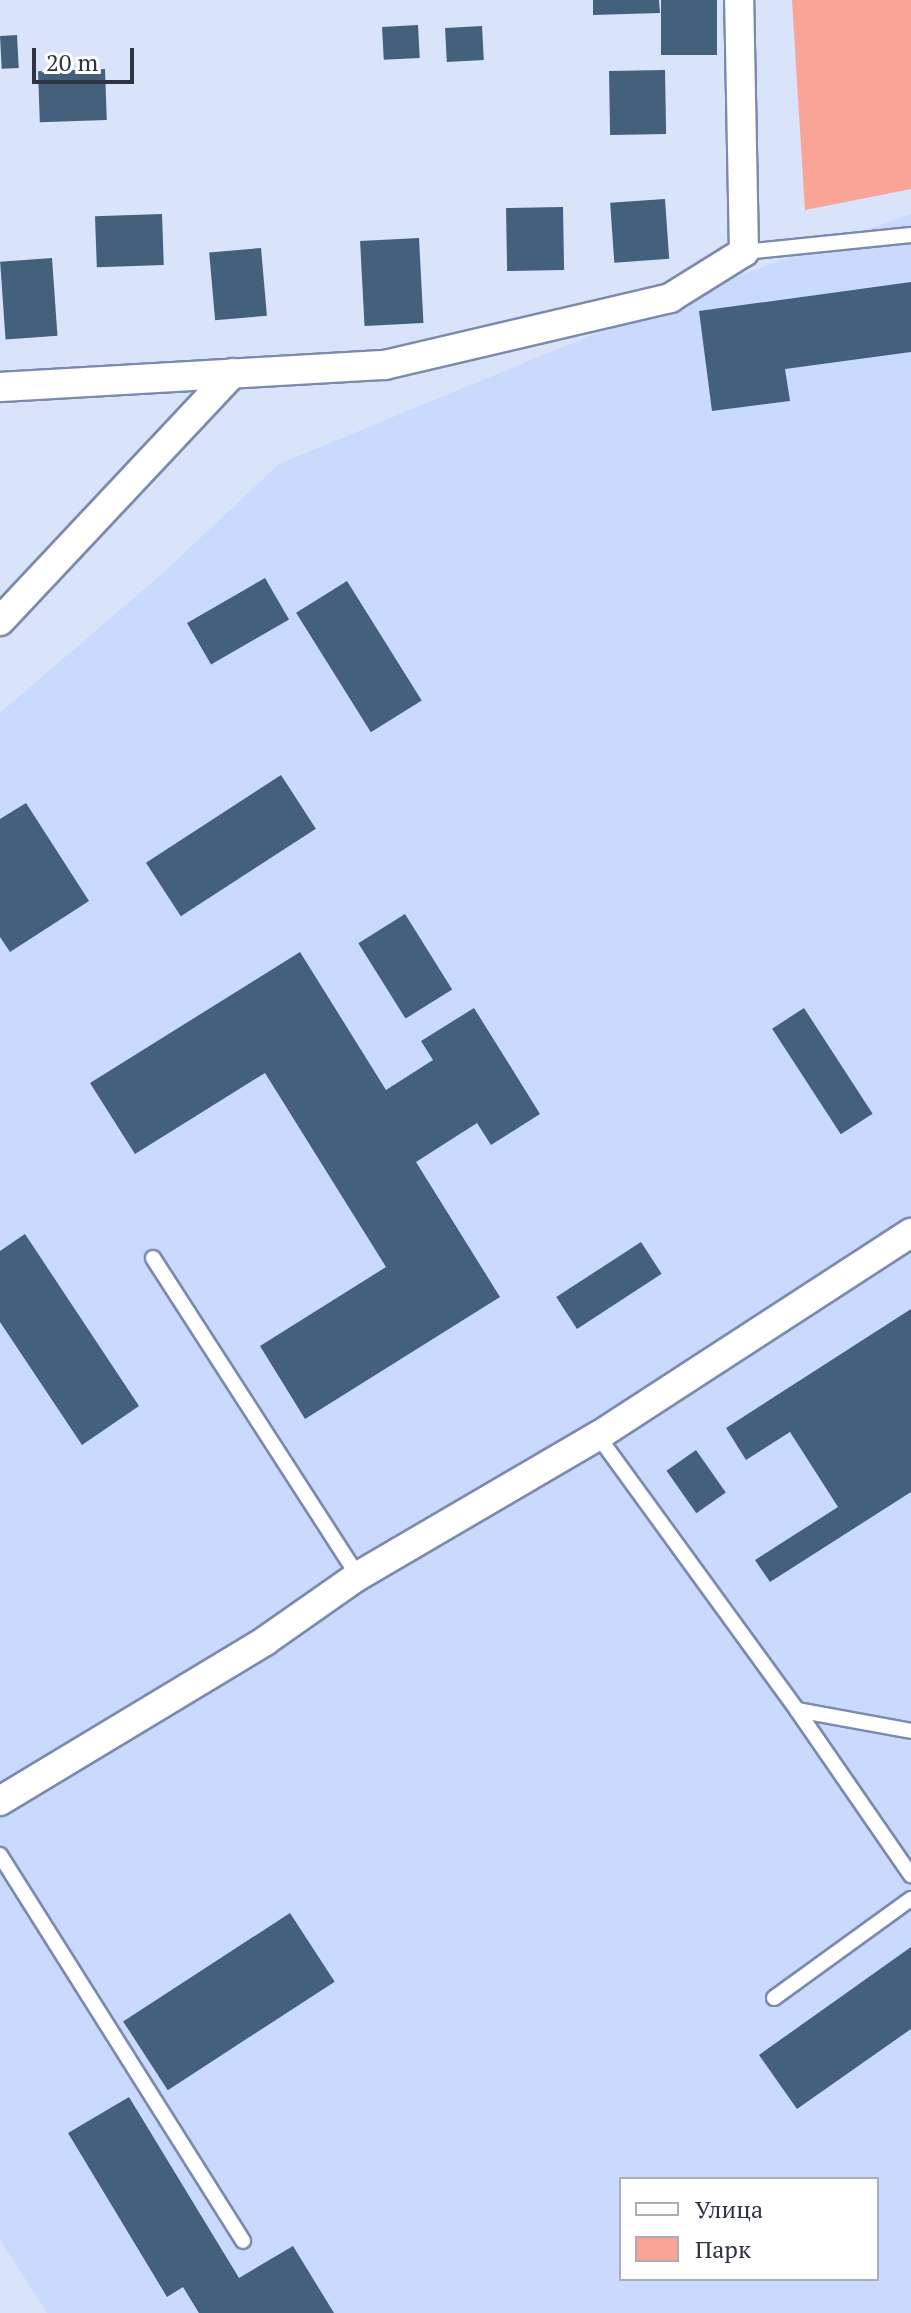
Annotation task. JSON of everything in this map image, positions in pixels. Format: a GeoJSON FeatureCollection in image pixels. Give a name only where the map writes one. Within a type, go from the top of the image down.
{"type":"FeatureCollection","features":[{"type":"Feature","properties":{"kind":"street"},"geometry":{"type":"LineString","coordinates":[[0,387],[385,365],[670,298],[744,252],[739,0]]}},
{"type":"Feature","properties":{"kind":"street"},"geometry":{"type":"LineString","coordinates":[[0,621],[233,373]]}},
{"type":"Feature","properties":{"kind":"street"},"geometry":{"type":"LineString","coordinates":[[0,1801],[265,1641],[358,1576],[598,1436],[911,1233]]}},
{"type":"Feature","properties":{"kind":"lane"},"geometry":{"type":"LineString","coordinates":[[744,252],[911,235]]}},
{"type":"Feature","properties":{"kind":"lane"},"geometry":{"type":"LineString","coordinates":[[153,1258],[358,1576]]}},
{"type":"Feature","properties":{"kind":"lane"},"geometry":{"type":"LineString","coordinates":[[598,1436],[797,1710],[911,1875]]}},
{"type":"Feature","properties":{"kind":"lane"},"geometry":{"type":"LineString","coordinates":[[797,1710],[911,1731]]}},
{"type":"Feature","properties":{"kind":"lane"},"geometry":{"type":"LineString","coordinates":[[0,1855],[243,2241]]}},
{"type":"Feature","properties":{"kind":"lane"},"geometry":{"type":"LineString","coordinates":[[774,1998],[911,1899]]}},
{"type":"Feature","properties":{"kind":"shaded area"},"geometry":{"type":"Polygon","coordinates":[[[911,214],[911,2313],[47,2313],[0,2239],[0,713],[162,574],[279,464],[708,287],[911,214]]]}},
{"type":"Feature","properties":{"kind":"green space"},"geometry":{"type":"Polygon","coordinates":[[[792,0],[911,0],[911,189],[805,210],[792,0]]]}},
{"type":"Feature","properties":{"kind":"building"},"geometry":{"type":"Polygon","coordinates":[[[593,0],[659,0],[660,13],[593,15],[593,0]]]}},
{"type":"Feature","properties":{"kind":"building"},"geometry":{"type":"Polygon","coordinates":[[[661,0],[717,0],[717,55],[661,55],[661,0]]]}},
{"type":"Feature","properties":{"kind":"building"},"geometry":{"type":"Polygon","coordinates":[[[418,25],[420,58],[384,60],[382,27],[418,25]]]}},
{"type":"Feature","properties":{"kind":"building"},"geometry":{"type":"Polygon","coordinates":[[[482,26],[484,60],[447,62],[445,28],[482,26]]]}},
{"type":"Feature","properties":{"kind":"building"},"geometry":{"type":"Polygon","coordinates":[[[17,35],[19,68],[2,69],[0,36],[17,35]]]}},
{"type":"Feature","properties":{"kind":"building"},"geometry":{"type":"Polygon","coordinates":[[[105,69],[107,120],[40,122],[38,71],[105,69]]]}},
{"type":"Feature","properties":{"kind":"building"},"geometry":{"type":"Polygon","coordinates":[[[665,70],[666,134],[610,135],[609,71],[665,70]]]}},
{"type":"Feature","properties":{"kind":"building"},"geometry":{"type":"Polygon","coordinates":[[[665,199],[669,259],[614,263],[610,203],[665,199]]]}},
{"type":"Feature","properties":{"kind":"building"},"geometry":{"type":"Polygon","coordinates":[[[563,207],[564,270],[507,271],[506,208],[563,207]]]}},
{"type":"Feature","properties":{"kind":"building"},"geometry":{"type":"Polygon","coordinates":[[[162,214],[164,265],[97,267],[95,216],[162,214]]]}},
{"type":"Feature","properties":{"kind":"building"},"geometry":{"type":"Polygon","coordinates":[[[419,238],[423,323],[365,326],[360,241],[419,238]]]}},
{"type":"Feature","properties":{"kind":"building"},"geometry":{"type":"Polygon","coordinates":[[[261,248],[267,316],[215,320],[209,253],[261,248]]]}},
{"type":"Feature","properties":{"kind":"building"},"geometry":{"type":"Polygon","coordinates":[[[52,258],[57,336],[6,339],[0,262],[52,258]]]}},
{"type":"Feature","properties":{"kind":"building"},"geometry":{"type":"Polygon","coordinates":[[[911,282],[911,352],[785,369],[790,401],[712,411],[699,311],[911,282]]]}},
{"type":"Feature","properties":{"kind":"building"},"geometry":{"type":"Polygon","coordinates":[[[265,578],[289,620],[211,665],[187,623],[265,578]]]}},
{"type":"Feature","properties":{"kind":"building"},"geometry":{"type":"Polygon","coordinates":[[[347,581],[422,701],[371,732],[296,613],[347,581]]]}},
{"type":"Feature","properties":{"kind":"building"},"geometry":{"type":"Polygon","coordinates":[[[281,775],[316,829],[181,916],[146,863],[281,775]]]}},
{"type":"Feature","properties":{"kind":"building"},"geometry":{"type":"Polygon","coordinates":[[[26,803],[89,901],[10,952],[0,937],[0,819],[26,803]]]}},
{"type":"Feature","properties":{"kind":"building"},"geometry":{"type":"Polygon","coordinates":[[[405,914],[452,989],[406,1019],[358,943],[405,914]]]}},
{"type":"Feature","properties":{"kind":"building"},"geometry":{"type":"Polygon","coordinates":[[[300,952],[386,1090],[433,1060],[421,1041],[474,1008],[540,1114],[491,1145],[477,1123],[416,1162],[500,1297],[305,1419],[260,1346],[386,1267],[265,1073],[135,1154],[90,1083],[300,952]]]}},
{"type":"Feature","properties":{"kind":"building"},"geometry":{"type":"Polygon","coordinates":[[[804,1008],[873,1114],[841,1134],[772,1029],[804,1008]]]}},
{"type":"Feature","properties":{"kind":"building"},"geometry":{"type":"Polygon","coordinates":[[[25,1234],[139,1406],[82,1445],[0,1322],[0,1251],[25,1234]]]}},
{"type":"Feature","properties":{"kind":"building"},"geometry":{"type":"Polygon","coordinates":[[[641,1242],[662,1274],[577,1329],[556,1297],[641,1242]]]}},
{"type":"Feature","properties":{"kind":"building"},"geometry":{"type":"Polygon","coordinates":[[[911,1309],[911,1492],[770,1582],[755,1560],[838,1507],[790,1432],[746,1460],[726,1428],[911,1309]]]}},
{"type":"Feature","properties":{"kind":"building"},"geometry":{"type":"Polygon","coordinates":[[[696,1450],[726,1493],[696,1513],[667,1471],[696,1450]]]}},
{"type":"Feature","properties":{"kind":"building"},"geometry":{"type":"Polygon","coordinates":[[[290,1913],[335,1982],[168,2090],[123,2021],[290,1913]]]}},
{"type":"Feature","properties":{"kind":"building"},"geometry":{"type":"Polygon","coordinates":[[[911,1947],[911,2029],[797,2109],[759,2055],[911,1947]]]}},
{"type":"Feature","properties":{"kind":"building"},"geometry":{"type":"Polygon","coordinates":[[[129,2097],[239,2278],[293,2246],[334,2313],[199,2313],[183,2287],[167,2297],[68,2133],[129,2097]]]}}]}
